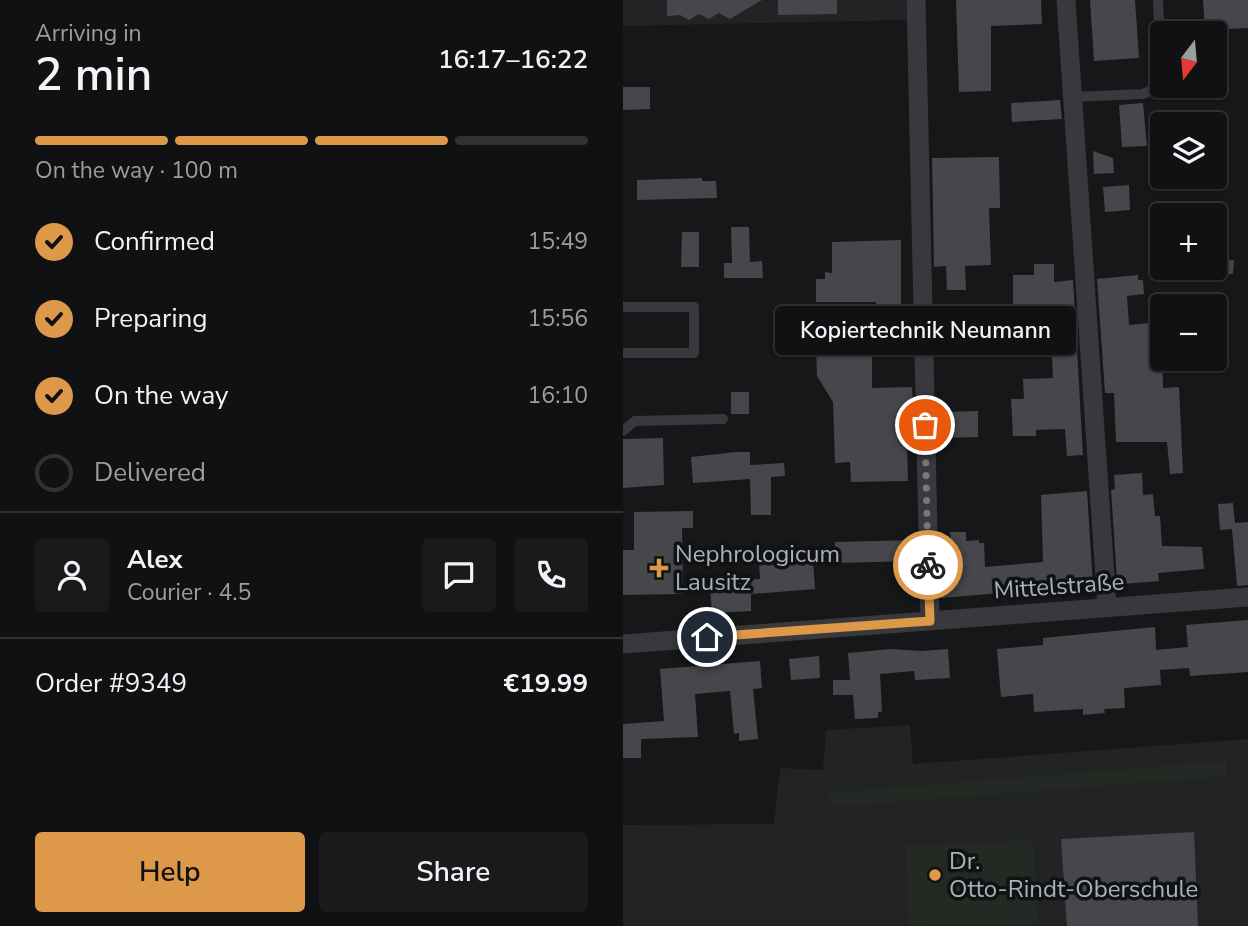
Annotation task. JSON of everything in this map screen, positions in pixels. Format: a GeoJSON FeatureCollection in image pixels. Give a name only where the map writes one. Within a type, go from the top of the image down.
{"type":"FeatureCollection","features":[{"type":"Feature","properties":{"kind":"street"},"geometry":{"type":"LineString","coordinates":[[916,0],[930,621]]}},
{"type":"Feature","properties":{"kind":"street"},"geometry":{"type":"LineString","coordinates":[[1066,0],[1107,607]]}},
{"type":"Feature","properties":{"kind":"street","name":"Mittelstraße"},"geometry":{"type":"LineString","coordinates":[[623,644],[1248,597]]}},
{"type":"Feature","properties":{"kind":"lane"},"geometry":{"type":"LineString","coordinates":[[1073,97],[1143,94],[1159,84],[1161,74],[1158,0]]}},
{"type":"Feature","properties":{"kind":"lane"},"geometry":{"type":"LineString","coordinates":[[623,307],[694,307],[694,353],[623,354]]}},
{"type":"Feature","properties":{"kind":"lane"},"geometry":{"type":"LineString","coordinates":[[623,431],[635,421],[723,419]]}},
{"type":"Feature","properties":{"kind":"shaded area"},"geometry":{"type":"Polygon","coordinates":[[[623,0],[906,0],[907,20],[623,26],[623,0]]]}},
{"type":"Feature","properties":{"kind":"shaded area","name":"Dr. Otto-Rindt-Oberschule"},"geometry":{"type":"Polygon","coordinates":[[[910,725],[913,764],[1248,739],[1248,926],[623,926],[623,825],[774,824],[780,768],[823,770],[826,730],[910,725]]]}},
{"type":"Feature","properties":{"kind":"shaded area"},"geometry":{"type":"Polygon","coordinates":[[[1226,761],[1227,776],[831,807],[830,793],[1226,761]]]}},
{"type":"Feature","properties":{"kind":"shaded area"},"geometry":{"type":"Polygon","coordinates":[[[1033,840],[1038,923],[909,926],[905,846],[1033,840]]]}},
{"type":"Feature","properties":{"kind":"building"},"geometry":{"type":"Polygon","coordinates":[[[667,0],[762,0],[730,19],[719,13],[709,19],[699,14],[689,20],[680,15],[667,16],[667,0]]]}},
{"type":"Feature","properties":{"kind":"building"},"geometry":{"type":"Polygon","coordinates":[[[778,0],[837,0],[837,14],[778,15],[778,0]]]}},
{"type":"Feature","properties":{"kind":"building"},"geometry":{"type":"Polygon","coordinates":[[[956,0],[1041,0],[1042,24],[991,26],[991,91],[959,92],[956,0]]]}},
{"type":"Feature","properties":{"kind":"building"},"geometry":{"type":"Polygon","coordinates":[[[1090,0],[1135,0],[1139,58],[1094,61],[1090,0]]]}},
{"type":"Feature","properties":{"kind":"building"},"geometry":{"type":"Polygon","coordinates":[[[1203,0],[1248,0],[1248,28],[1227,29],[1227,21],[1204,21],[1203,0]]]}},
{"type":"Feature","properties":{"kind":"building"},"geometry":{"type":"Polygon","coordinates":[[[623,87],[650,87],[650,109],[623,110],[623,87]]]}},
{"type":"Feature","properties":{"kind":"building"},"geometry":{"type":"Polygon","coordinates":[[[1060,100],[1062,119],[1012,122],[1011,103],[1060,100]]]}},
{"type":"Feature","properties":{"kind":"building"},"geometry":{"type":"Polygon","coordinates":[[[1143,103],[1147,146],[1122,147],[1119,105],[1143,103]]]}},
{"type":"Feature","properties":{"kind":"building"},"geometry":{"type":"Polygon","coordinates":[[[1093,151],[1113,158],[1114,173],[1094,174],[1093,151]]]}},
{"type":"Feature","properties":{"kind":"building"},"geometry":{"type":"Polygon","coordinates":[[[999,157],[1000,208],[989,208],[991,265],[965,266],[966,290],[947,290],[946,266],[934,267],[932,158],[999,157]]]}},
{"type":"Feature","properties":{"kind":"building"},"geometry":{"type":"Polygon","coordinates":[[[702,178],[702,181],[716,181],[717,198],[637,200],[637,180],[702,178]]]}},
{"type":"Feature","properties":{"kind":"building"},"geometry":{"type":"Polygon","coordinates":[[[1129,185],[1130,210],[1105,212],[1103,187],[1129,185]]]}},
{"type":"Feature","properties":{"kind":"building"},"geometry":{"type":"Polygon","coordinates":[[[731,227],[749,227],[750,262],[762,261],[763,278],[724,278],[724,263],[732,263],[731,227]]]}},
{"type":"Feature","properties":{"kind":"building"},"geometry":{"type":"Polygon","coordinates":[[[682,232],[699,232],[699,267],[681,267],[682,232]]]}},
{"type":"Feature","properties":{"kind":"building"},"geometry":{"type":"Polygon","coordinates":[[[901,240],[901,346],[876,347],[876,302],[816,302],[816,279],[825,279],[825,272],[832,273],[832,242],[901,240]]]}},
{"type":"Feature","properties":{"kind":"building"},"geometry":{"type":"Polygon","coordinates":[[[1227,260],[1234,260],[1233,274],[1227,274],[1227,260]]]}},
{"type":"Feature","properties":{"kind":"building"},"geometry":{"type":"Polygon","coordinates":[[[1034,264],[1054,264],[1054,282],[1073,280],[1083,455],[1067,456],[1065,429],[1036,430],[1036,436],[1013,436],[1011,399],[1024,399],[1023,379],[1053,378],[1051,338],[1009,339],[1008,321],[1013,321],[1013,275],[1034,275],[1034,264]]]}},
{"type":"Feature","properties":{"kind":"building"},"geometry":{"type":"Polygon","coordinates":[[[1138,275],[1138,280],[1143,280],[1144,294],[1127,296],[1129,325],[1150,323],[1150,371],[1163,371],[1163,388],[1179,387],[1183,473],[1170,474],[1167,442],[1116,442],[1114,393],[1105,393],[1097,279],[1138,275]]]}},
{"type":"Feature","properties":{"kind":"building"},"geometry":{"type":"Polygon","coordinates":[[[872,347],[872,388],[912,387],[913,403],[906,403],[908,481],[851,482],[850,462],[835,463],[833,402],[817,376],[816,348],[872,347]]]}},
{"type":"Feature","properties":{"kind":"building"},"geometry":{"type":"Polygon","coordinates":[[[731,392],[749,392],[749,414],[731,414],[731,392]]]}},
{"type":"Feature","properties":{"kind":"building"},"geometry":{"type":"Polygon","coordinates":[[[978,411],[978,437],[938,438],[938,412],[978,411]]]}},
{"type":"Feature","properties":{"kind":"building"},"geometry":{"type":"Polygon","coordinates":[[[663,438],[664,485],[623,488],[623,439],[663,438]]]}},
{"type":"Feature","properties":{"kind":"building"},"geometry":{"type":"Polygon","coordinates":[[[750,452],[750,465],[784,463],[785,476],[771,477],[771,515],[751,515],[750,479],[693,483],[691,457],[750,452]]]}},
{"type":"Feature","properties":{"kind":"building"},"geometry":{"type":"Polygon","coordinates":[[[1142,473],[1143,495],[1153,494],[1155,516],[1160,516],[1162,546],[1202,547],[1204,569],[1158,573],[1159,581],[1123,584],[1117,580],[1111,490],[1115,489],[1114,475],[1142,473]]]}},
{"type":"Feature","properties":{"kind":"building"},"geometry":{"type":"Polygon","coordinates":[[[1087,491],[1091,588],[1057,591],[1057,588],[942,598],[940,541],[951,541],[950,532],[966,532],[966,541],[979,540],[979,543],[984,543],[985,567],[1043,562],[1041,495],[1087,491]]]}},
{"type":"Feature","properties":{"kind":"building"},"geometry":{"type":"Polygon","coordinates":[[[1233,503],[1235,523],[1248,522],[1248,585],[1237,586],[1232,529],[1220,530],[1218,504],[1233,503]]]}},
{"type":"Feature","properties":{"kind":"building"},"geometry":{"type":"Polygon","coordinates":[[[693,511],[693,528],[682,528],[683,594],[623,595],[623,550],[634,550],[634,512],[693,511]]]}},
{"type":"Feature","properties":{"kind":"building"},"geometry":{"type":"Polygon","coordinates":[[[916,540],[916,561],[835,563],[835,542],[916,540]]]}},
{"type":"Feature","properties":{"kind":"building"},"geometry":{"type":"Polygon","coordinates":[[[813,560],[815,589],[751,594],[751,611],[712,613],[710,585],[719,585],[719,581],[760,579],[759,564],[813,560]]]}},
{"type":"Feature","properties":{"kind":"building"},"geometry":{"type":"Polygon","coordinates":[[[1248,620],[1248,672],[1190,676],[1189,668],[1160,670],[1161,685],[1124,688],[1125,708],[1104,709],[1105,713],[1083,715],[1083,709],[1034,712],[1033,694],[1001,697],[997,649],[1043,645],[1043,638],[1155,627],[1156,650],[1188,647],[1186,625],[1248,620]]]}},
{"type":"Feature","properties":{"kind":"building"},"geometry":{"type":"Polygon","coordinates":[[[892,649],[948,649],[950,678],[915,680],[914,671],[880,674],[882,712],[878,712],[878,718],[855,719],[853,695],[833,695],[833,680],[850,680],[848,653],[892,649]]]}},
{"type":"Feature","properties":{"kind":"building"},"geometry":{"type":"Polygon","coordinates":[[[819,656],[820,678],[791,680],[789,659],[819,656]]]}},
{"type":"Feature","properties":{"kind":"building"},"geometry":{"type":"Polygon","coordinates":[[[760,661],[762,688],[753,689],[758,739],[739,741],[739,733],[734,734],[730,691],[695,694],[698,737],[641,739],[641,758],[623,758],[623,724],[664,721],[660,669],[760,661]]]}},
{"type":"Feature","properties":{"kind":"building"},"geometry":{"type":"Polygon","coordinates":[[[1194,832],[1198,926],[1067,926],[1061,839],[1194,832]]]}},
{"type":"Feature","properties":{"kind":"way so far"},"geometry":{"type":"LineString","coordinates":[[925,425],[928,565]]}},
{"type":"Feature","properties":{"kind":"place","name":"Kopiertechnik Neumann"},"geometry":{"type":"Point","coordinates":[925,425]}},
{"type":"Feature","properties":{"kind":"place","name":"Nephrologicum Lausitz"},"geometry":{"type":"Point","coordinates":[659,568]}},
{"type":"Feature","properties":{"kind":"place","name":"Dr. Otto-Rindt-Oberschule"},"geometry":{"type":"Point","coordinates":[935,875]}},
{"type":"Feature","properties":{"kind":"route"},"geometry":{"type":"LineString","coordinates":[[707,637],[930,621],[928,565]]}}]}
